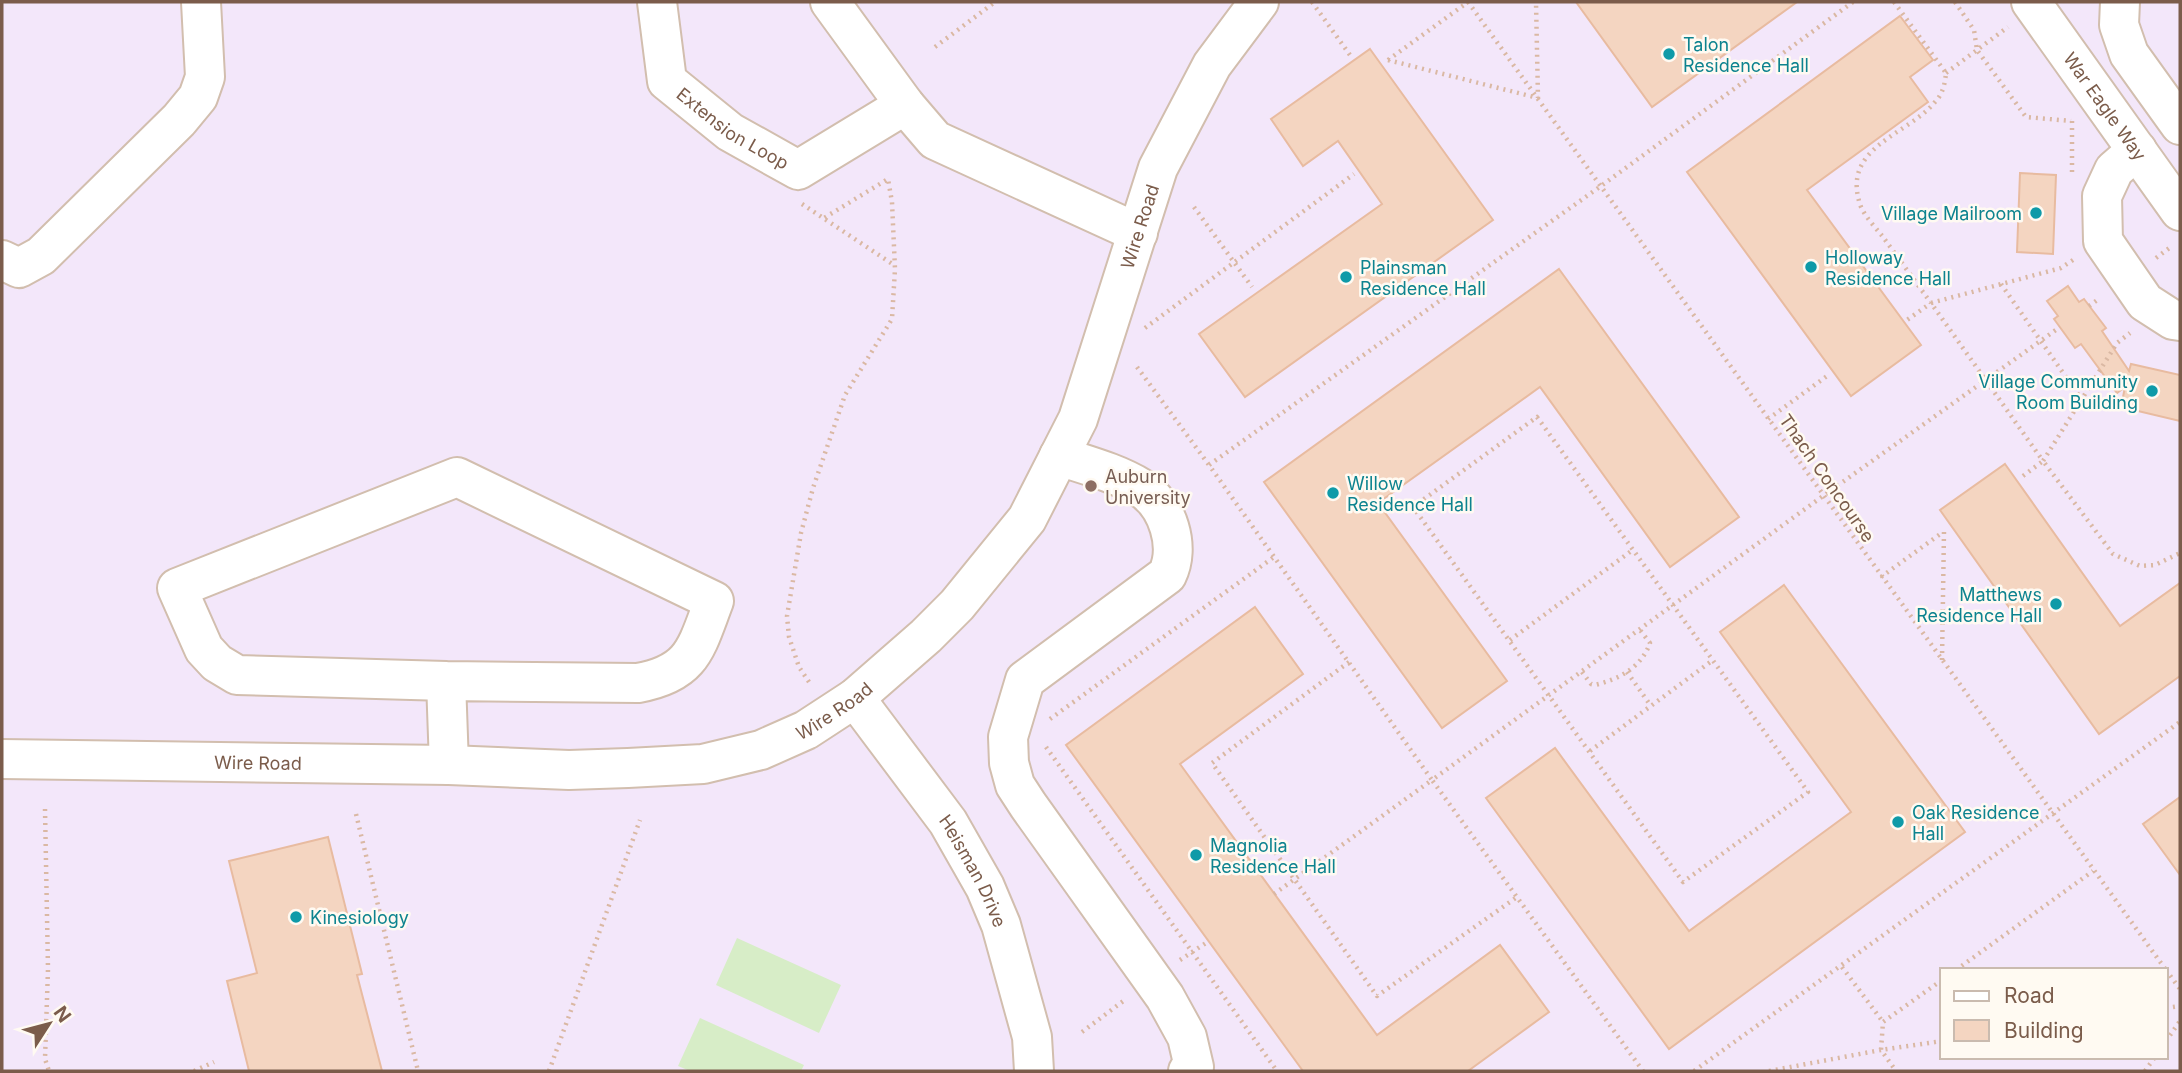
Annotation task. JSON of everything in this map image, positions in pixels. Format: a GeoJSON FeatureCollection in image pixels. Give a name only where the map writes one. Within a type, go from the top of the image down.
{"type":"FeatureCollection","features":[{"type":"Feature","properties":{"kind":"street"},"geometry":{"type":"LineString","coordinates":[[2,260],[19,268],[41,256],[179,120],[198,97],[205,77],[201,2]]}},
{"type":"Feature","properties":{"kind":"street","name":"Extension Loop"},"geometry":{"type":"LineString","coordinates":[[657,2],[667,81],[730,132],[798,170],[905,105]]}},
{"type":"Feature","properties":{"kind":"street"},"geometry":{"type":"LineString","coordinates":[[830,2],[905,105],[935,140],[1138,233]]}},
{"type":"Feature","properties":{"kind":"street","name":"Wire Road"},"geometry":{"type":"LineString","coordinates":[[2,759],[449,765],[569,770],[703,764],[761,750],[806,730],[884,675],[957,605],[1027,519],[1078,419],[1158,168],[1212,65],[1259,2]]}},
{"type":"Feature","properties":{"kind":"street"},"geometry":{"type":"LineString","coordinates":[[2120,2],[2119,25],[2129,54],[2180,125]]}},
{"type":"Feature","properties":{"kind":"street","name":"War Eagle Way"},"geometry":{"type":"LineString","coordinates":[[2021,13],[2137,150],[2179,226]]}},
{"type":"Feature","properties":{"kind":"street"},"geometry":{"type":"LineString","coordinates":[[2137,150],[2114,170],[2102,196],[2103,241],[2145,302],[2173,320],[2180,321]]}},
{"type":"Feature","properties":{"kind":"street"},"geometry":{"type":"LineString","coordinates":[[1059,456],[1142,488],[1167,521],[1174,543],[1173,564],[1167,575],[1025,680],[1008,737],[1009,762],[1015,785],[1028,805],[1165,997],[1186,1037],[1194,1068],[1188,1071]]}},
{"type":"Feature","properties":{"kind":"street"},"geometry":{"type":"LineString","coordinates":[[457,477],[714,601],[696,647],[684,663],[671,674],[654,680],[638,683],[446,681],[237,675],[217,663],[204,649],[177,588],[457,477]]}},
{"type":"Feature","properties":{"kind":"street"},"geometry":{"type":"LineString","coordinates":[[446,681],[449,765]]}},
{"type":"Feature","properties":{"kind":"street","name":"Heisman Drive"},"geometry":{"type":"LineString","coordinates":[[855,698],[947,822],[985,887],[1001,925],[1032,1037],[1034,1071]]}},
{"type":"Feature","properties":{"kind":"path"},"geometry":{"type":"LineString","coordinates":[[935,47],[995,2]]}},
{"type":"Feature","properties":{"kind":"path"},"geometry":{"type":"LineString","coordinates":[[1312,2],[1350,55]]}},
{"type":"Feature","properties":{"kind":"path"},"geometry":{"type":"LineString","coordinates":[[1469,2],[1388,60],[1538,98],[1536,2]]}},
{"type":"Feature","properties":{"kind":"path","name":"Thach Concourse"},"geometry":{"type":"LineString","coordinates":[[1469,2],[2165,968]]}},
{"type":"Feature","properties":{"kind":"path"},"geometry":{"type":"LineString","coordinates":[[1209,465],[1601,186],[1853,2]]}},
{"type":"Feature","properties":{"kind":"path"},"geometry":{"type":"LineString","coordinates":[[1895,2],[1946,72],[1945,85],[1936,102],[1873,149],[1861,166],[1857,188],[1862,209],[2113,554],[2140,566],[2155,565],[2180,553]]}},
{"type":"Feature","properties":{"kind":"path"},"geometry":{"type":"LineString","coordinates":[[1955,2],[1975,30],[1977,50],[2026,117],[2072,121]]}},
{"type":"Feature","properties":{"kind":"path"},"geometry":{"type":"LineString","coordinates":[[1946,72],[2021,13]]}},
{"type":"Feature","properties":{"kind":"path"},"geometry":{"type":"LineString","coordinates":[[2072,176],[2073,111]]}},
{"type":"Feature","properties":{"kind":"path"},"geometry":{"type":"LineString","coordinates":[[1145,328],[1354,174]]}},
{"type":"Feature","properties":{"kind":"path"},"geometry":{"type":"LineString","coordinates":[[809,682],[799,667],[789,637],[788,616],[801,533],[845,395],[892,319],[895,269],[892,202],[888,179],[824,218]]}},
{"type":"Feature","properties":{"kind":"path"},"geometry":{"type":"LineString","coordinates":[[1194,207],[1252,287]]}},
{"type":"Feature","properties":{"kind":"path"},"geometry":{"type":"LineString","coordinates":[[2149,262],[2179,226]]}},
{"type":"Feature","properties":{"kind":"path"},"geometry":{"type":"LineString","coordinates":[[1907,320],[1931,303],[2062,268],[2078,256]]}},
{"type":"Feature","properties":{"kind":"path"},"geometry":{"type":"LineString","coordinates":[[2001,284],[2082,400]]}},
{"type":"Feature","properties":{"kind":"path"},"geometry":{"type":"LineString","coordinates":[[1274,894],[2060,327]]}},
{"type":"Feature","properties":{"kind":"path"},"geometry":{"type":"LineString","coordinates":[[2023,475],[2043,461],[2118,342],[2131,333]]}},
{"type":"Feature","properties":{"kind":"path"},"geometry":{"type":"LineString","coordinates":[[1137,367],[1643,1071]]}},
{"type":"Feature","properties":{"kind":"path"},"geometry":{"type":"LineString","coordinates":[[1768,419],[1826,376]]}},
{"type":"Feature","properties":{"kind":"path"},"geometry":{"type":"LineString","coordinates":[[1537,417],[1674,605],[1808,792],[1683,882],[1413,507],[1537,417]]}},
{"type":"Feature","properties":{"kind":"path"},"geometry":{"type":"LineString","coordinates":[[1881,577],[1944,531],[1942,662]]}},
{"type":"Feature","properties":{"kind":"path"},"geometry":{"type":"LineString","coordinates":[[1510,640],[1633,549]]}},
{"type":"Feature","properties":{"kind":"path"},"geometry":{"type":"LineString","coordinates":[[1045,723],[1274,557]]}},
{"type":"Feature","properties":{"kind":"path"},"geometry":{"type":"LineString","coordinates":[[1582,672],[1591,684],[1595,685],[1615,680],[1627,672],[1637,664],[1650,643],[1640,630]]}},
{"type":"Feature","properties":{"kind":"path"},"geometry":{"type":"LineString","coordinates":[[1590,751],[1713,660]]}},
{"type":"Feature","properties":{"kind":"path"},"geometry":{"type":"LineString","coordinates":[[1349,663],[1212,763],[1377,996],[1517,897]]}},
{"type":"Feature","properties":{"kind":"path"},"geometry":{"type":"LineString","coordinates":[[1627,672],[1651,706]]}},
{"type":"Feature","properties":{"kind":"path"},"geometry":{"type":"LineString","coordinates":[[1694,1071],[2180,722]]}},
{"type":"Feature","properties":{"kind":"path"},"geometry":{"type":"LineString","coordinates":[[1042,742],[1277,1071]]}},
{"type":"Feature","properties":{"kind":"path"},"geometry":{"type":"LineString","coordinates":[[45,809],[48,969],[46,1059],[49,1071]]}},
{"type":"Feature","properties":{"kind":"path"},"geometry":{"type":"LineString","coordinates":[[356,814],[418,1071]]}},
{"type":"Feature","properties":{"kind":"path"},"geometry":{"type":"LineString","coordinates":[[549,1071],[640,820]]}},
{"type":"Feature","properties":{"kind":"path"},"geometry":{"type":"LineString","coordinates":[[1959,968],[2093,871]]}},
{"type":"Feature","properties":{"kind":"path"},"geometry":{"type":"LineString","coordinates":[[1176,963],[1209,941]]}},
{"type":"Feature","properties":{"kind":"path"},"geometry":{"type":"LineString","coordinates":[[1842,967],[1883,1022],[1881,1050],[1896,1071]]}},
{"type":"Feature","properties":{"kind":"path","name":"Thach Concourse"},"geometry":{"type":"LineString","coordinates":[[2168,973],[2180,989]]}},
{"type":"Feature","properties":{"kind":"path"},"geometry":{"type":"LineString","coordinates":[[1883,1022],[1940,981]]}},
{"type":"Feature","properties":{"kind":"path"},"geometry":{"type":"LineString","coordinates":[[1082,1032],[1136,992]]}},
{"type":"Feature","properties":{"kind":"path"},"geometry":{"type":"LineString","coordinates":[[2168,1038],[2180,1021]]}},
{"type":"Feature","properties":{"kind":"path"},"geometry":{"type":"LineString","coordinates":[[1769,1071],[1940,1041]]}},
{"type":"Feature","properties":{"kind":"path"},"geometry":{"type":"LineString","coordinates":[[194,1071],[214,1062]]}},
{"type":"Feature","properties":{"kind":"shaded area","name":"Auburn University"},"geometry":{"type":"Polygon","coordinates":[[[2,2],[2180,2],[2180,1071],[2,1071],[2,2]]]}},
{"type":"Feature","properties":{"kind":"green space"},"geometry":{"type":"Polygon","coordinates":[[[737,938],[841,985],[819,1033],[716,985],[737,938]]]}},
{"type":"Feature","properties":{"kind":"green space"},"geometry":{"type":"Polygon","coordinates":[[[700,1018],[804,1065],[801,1071],[690,1071],[678,1066],[700,1018]]]}},
{"type":"Feature","properties":{"kind":"building","name":"Talon Residence Hall"},"geometry":{"type":"Polygon","coordinates":[[[1576,2],[1797,2],[1652,107],[1576,2]]]}},
{"type":"Feature","properties":{"kind":"building","name":"Holloway Residence Hall"},"geometry":{"type":"Polygon","coordinates":[[[1900,16],[1933,60],[1910,77],[1928,102],[1807,190],[1921,345],[1851,396],[1687,172],[1900,16]]]}},
{"type":"Feature","properties":{"kind":"building","name":"Plainsman Residence Hall"},"geometry":{"type":"Polygon","coordinates":[[[1370,49],[1493,220],[1245,397],[1199,334],[1382,204],[1338,141],[1303,166],[1271,119],[1370,49]]]}},
{"type":"Feature","properties":{"kind":"building","name":"Village Mailroom"},"geometry":{"type":"Polygon","coordinates":[[[2020,173],[2056,175],[2053,254],[2017,252],[2020,173]]]}},
{"type":"Feature","properties":{"kind":"building","name":"Willow Residence Hall"},"geometry":{"type":"Polygon","coordinates":[[[1559,269],[1739,517],[1670,567],[1540,387],[1378,503],[1507,681],[1442,728],[1264,482],[1559,269]]]}},
{"type":"Feature","properties":{"kind":"building"},"geometry":{"type":"Polygon","coordinates":[[[2068,286],[2079,302],[2084,299],[2106,328],[2102,331],[2129,371],[2131,364],[2180,375],[2180,421],[2121,407],[2125,387],[2117,393],[2081,344],[2075,348],[2054,319],[2058,316],[2047,301],[2068,286]]]}},
{"type":"Feature","properties":{"kind":"building","name":"Matthews Residence Hall"},"geometry":{"type":"Polygon","coordinates":[[[2005,464],[2120,626],[2180,583],[2180,676],[2099,734],[1940,510],[2005,464]]]}},
{"type":"Feature","properties":{"kind":"building","name":"Oak Residence Hall"},"geometry":{"type":"Polygon","coordinates":[[[1784,585],[1965,832],[1669,1049],[1486,798],[1555,748],[1689,931],[1851,812],[1720,632],[1784,585]]]}},
{"type":"Feature","properties":{"kind":"building","name":"Magnolia Residence Hall"},"geometry":{"type":"Polygon","coordinates":[[[1255,607],[1303,674],[1180,764],[1377,1035],[1500,945],[1549,1012],[1468,1071],[1303,1071],[1066,745],[1255,607]]]}},
{"type":"Feature","properties":{"kind":"building"},"geometry":{"type":"Polygon","coordinates":[[[2180,797],[2180,875],[2143,824],[2180,797]]]}},
{"type":"Feature","properties":{"kind":"building","name":"Kinesiology"},"geometry":{"type":"Polygon","coordinates":[[[328,837],[362,974],[357,975],[382,1071],[249,1071],[227,981],[257,973],[229,861],[328,837]]]}},
{"type":"Feature","properties":{"kind":"place","name":"Talon Residence Hall"},"geometry":{"type":"Point","coordinates":[1669,54]}},
{"type":"Feature","properties":{"kind":"place","name":"Village Mailroom"},"geometry":{"type":"Point","coordinates":[2036,213]}},
{"type":"Feature","properties":{"kind":"place","name":"Holloway Residence Hall"},"geometry":{"type":"Point","coordinates":[1811,267]}},
{"type":"Feature","properties":{"kind":"place","name":"Plainsman Residence Hall"},"geometry":{"type":"Point","coordinates":[1346,277]}},
{"type":"Feature","properties":{"kind":"place","name":"Village Community Room Building"},"geometry":{"type":"Point","coordinates":[2152,391]}},
{"type":"Feature","properties":{"kind":"place","name":"Auburn University"},"geometry":{"type":"Point","coordinates":[1091,486]}},
{"type":"Feature","properties":{"kind":"place","name":"Willow Residence Hall"},"geometry":{"type":"Point","coordinates":[1333,493]}},
{"type":"Feature","properties":{"kind":"place","name":"Matthews Residence Hall"},"geometry":{"type":"Point","coordinates":[2056,604]}},
{"type":"Feature","properties":{"kind":"place","name":"Oak Residence Hall"},"geometry":{"type":"Point","coordinates":[1898,822]}},
{"type":"Feature","properties":{"kind":"place","name":"Magnolia Residence Hall"},"geometry":{"type":"Point","coordinates":[1196,855]}},
{"type":"Feature","properties":{"kind":"place","name":"Kinesiology"},"geometry":{"type":"Point","coordinates":[296,917]}}]}
